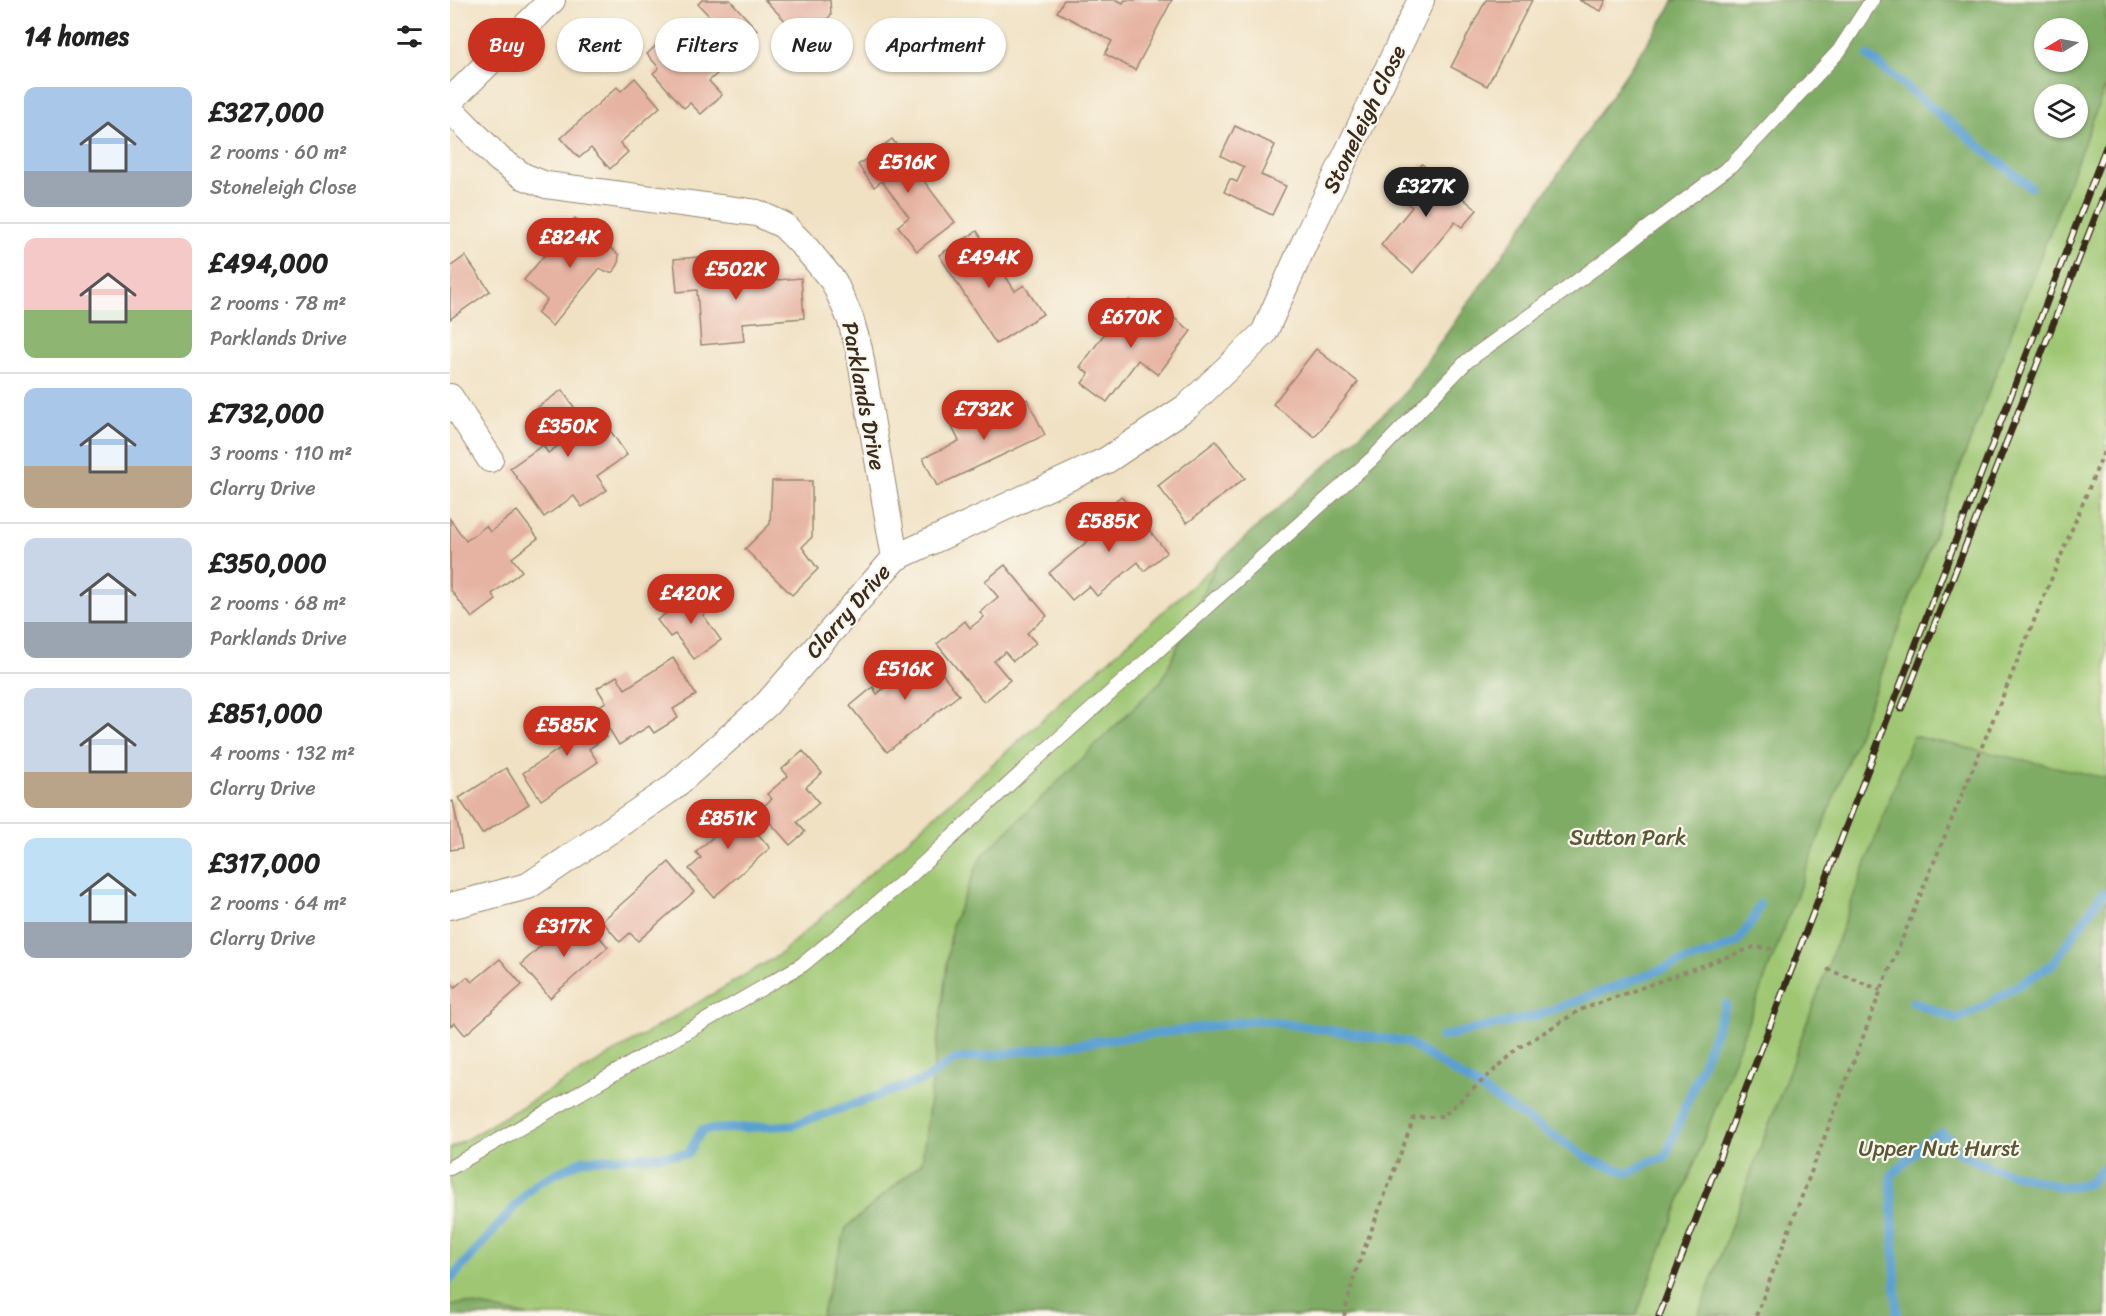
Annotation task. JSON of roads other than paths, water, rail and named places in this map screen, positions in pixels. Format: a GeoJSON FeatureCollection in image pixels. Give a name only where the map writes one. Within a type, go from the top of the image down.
{"type":"FeatureCollection","features":[{"type":"Feature","properties":{"kind":"street"},"geometry":{"type":"LineString","coordinates":[[450,101],[552,0]]}},
{"type":"Feature","properties":{"kind":"street","name":"Stoneleigh Close"},"geometry":{"type":"LineString","coordinates":[[1307,237],[1420,0]]}},
{"type":"Feature","properties":{"kind":"street","name":"Parklands Drive"},"geometry":{"type":"LineString","coordinates":[[450,109],[499,159],[523,176],[546,185],[757,213],[783,225],[790,232],[834,282],[850,318],[859,349],[895,558]]}},
{"type":"Feature","properties":{"kind":"street","name":"Clarry Drive"},"geometry":{"type":"LineString","coordinates":[[450,906],[528,886],[671,789],[767,704],[895,558],[1107,460],[1188,406],[1264,333],[1307,237]]}},
{"type":"Feature","properties":{"kind":"street"},"geometry":{"type":"LineString","coordinates":[[450,397],[490,459]]}},
{"type":"Feature","properties":{"kind":"lane"},"geometry":{"type":"LineString","coordinates":[[450,1168],[802,965],[909,878],[1032,763],[1372,459],[1467,361],[1732,165],[1839,51],[1872,0]]}},
{"type":"Feature","properties":{"kind":"waterway"},"geometry":{"type":"LineString","coordinates":[[1868,56],[2030,187]]}},
{"type":"Feature","properties":{"kind":"waterway"},"geometry":{"type":"LineString","coordinates":[[1913,1002],[1956,1019],[1981,1008],[2053,964],[2102,894],[2106,893]]}},
{"type":"Feature","properties":{"kind":"waterway"},"geometry":{"type":"LineString","coordinates":[[1441,1037],[1536,1016],[1681,962],[1713,953],[1737,942],[1752,922],[1760,904]]}},
{"type":"Feature","properties":{"kind":"waterway"},"geometry":{"type":"LineString","coordinates":[[450,1280],[535,1184],[583,1160],[688,1154],[702,1130],[793,1125],[926,1079],[954,1060],[1259,1020],[1407,1042],[1593,1161],[1629,1173],[1651,1161],[1665,1158],[1726,1004]]}},
{"type":"Feature","properties":{"kind":"waterway"},"geometry":{"type":"LineString","coordinates":[[1897,1316],[1891,1176],[1925,1142],[1942,1133],[1949,1138],[1958,1153],[1992,1168],[2062,1187],[2088,1184],[2106,1165]]}},
{"type":"Feature","properties":{"kind":"railway"},"geometry":{"type":"LineString","coordinates":[[1659,1316],[2106,147]]}},
{"type":"Feature","properties":{"kind":"railway"},"geometry":{"type":"LineString","coordinates":[[1901,709],[2106,190]]}},
{"type":"Feature","properties":{"kind":"park label","name":"Sutton Park"},"geometry":{"type":"Point","coordinates":[1628,837]}},
{"type":"Feature","properties":{"kind":"park label","name":"Upper Nut Hurst"},"geometry":{"type":"Point","coordinates":[1939,1148]}}]}
